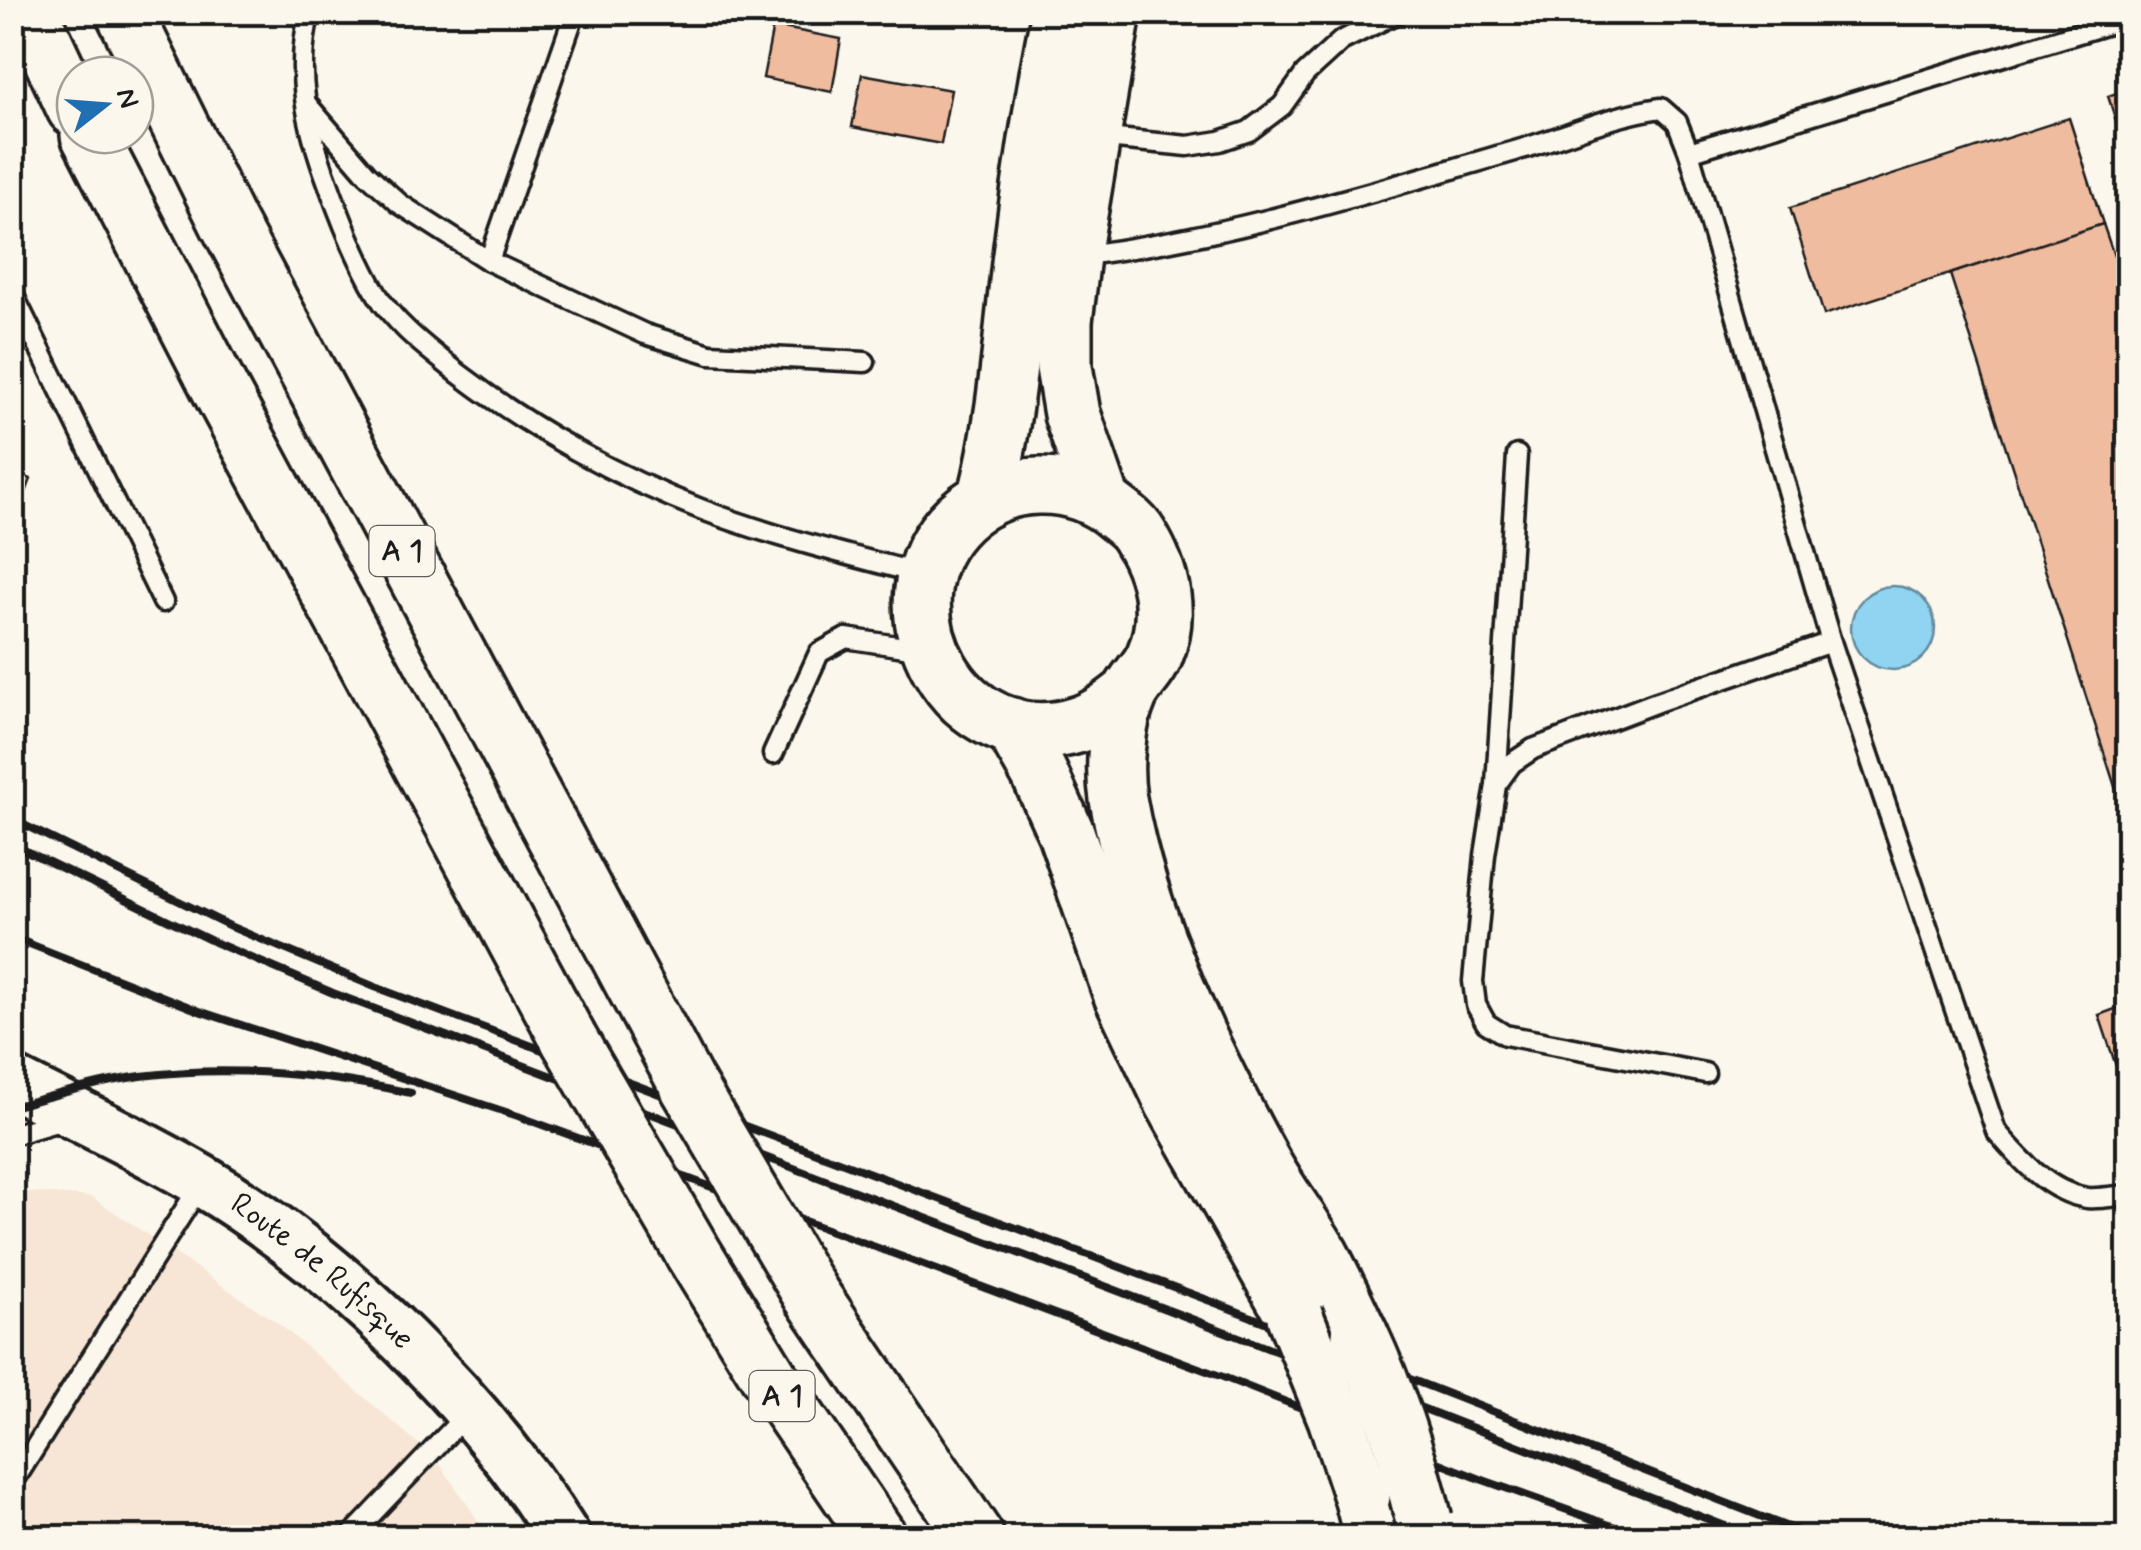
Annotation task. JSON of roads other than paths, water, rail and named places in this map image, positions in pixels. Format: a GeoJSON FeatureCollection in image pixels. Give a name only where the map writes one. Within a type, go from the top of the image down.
{"type":"FeatureCollection","features":[{"type":"Feature","properties":{"kind":"highway"},"geometry":{"type":"LineString","coordinates":[[30,12],[55,65]]}},
{"type":"Feature","properties":{"kind":"highway","name":"A 1"},"geometry":{"type":"LineString","coordinates":[[124,12],[228,223],[688,1086],[810,1293],[976,1538]]}},
{"type":"Feature","properties":{"kind":"highway"},"geometry":{"type":"LineString","coordinates":[[986,499],[1008,384],[1036,138],[1060,12]]}},
{"type":"Feature","properties":{"kind":"highway"},"geometry":{"type":"LineString","coordinates":[[1102,501],[1072,414],[1064,367],[1064,321],[1113,12]]}},
{"type":"Feature","properties":{"kind":"highway","name":"A 1"},"geometry":{"type":"LineString","coordinates":[[99,155],[222,394],[568,1038],[770,1378],[880,1538]]}},
{"type":"Feature","properties":{"kind":"highway"},"geometry":{"type":"LineString","coordinates":[[1032,486],[1080,491],[1102,501],[1136,530],[1158,570],[1164,614],[1154,658],[1129,694],[1104,714],[1075,726],[1043,730],[1012,726],[976,710],[948,685],[929,652],[920,614],[925,575],[938,545],[959,518],[986,499],[1032,486]]}},
{"type":"Feature","properties":{"kind":"highway"},"geometry":{"type":"LineString","coordinates":[[1129,694],[1118,741],[1117,794],[1147,905],[1195,1028],[1231,1103],[1320,1254],[1387,1394],[1410,1460],[1426,1528]]}},
{"type":"Feature","properties":{"kind":"highway"},"geometry":{"type":"LineString","coordinates":[[1012,726],[1066,833],[1116,980],[1148,1049],[1225,1197],[1295,1317],[1336,1418],[1367,1517]]}},
{"type":"Feature","properties":{"kind":"main road","name":"Route de Rufisque"},"geometry":{"type":"LineString","coordinates":[[12,1082],[202,1182],[292,1243],[372,1312],[470,1410],[566,1538]]}},
{"type":"Feature","properties":{"kind":"lane"},"geometry":{"type":"LineString","coordinates":[[310,12],[301,64],[303,99],[314,146],[337,208],[378,296],[420,343],[497,403],[584,454],[701,510],[801,543],[925,575]]}},
{"type":"Feature","properties":{"kind":"lane"},"geometry":{"type":"LineString","coordinates":[[489,261],[575,12]]}},
{"type":"Feature","properties":{"kind":"lane"},"geometry":{"type":"LineString","coordinates":[[1092,136],[1188,146],[1220,142],[1249,131],[1282,106],[1306,74],[1342,40],[1398,12]]}},
{"type":"Feature","properties":{"kind":"lane"},"geometry":{"type":"LineString","coordinates":[[1689,152],[2128,18]]}},
{"type":"Feature","properties":{"kind":"lane"},"geometry":{"type":"LineString","coordinates":[[303,99],[367,174],[400,204],[489,261],[645,334],[710,354],[865,362]]}},
{"type":"Feature","properties":{"kind":"lane"},"geometry":{"type":"LineString","coordinates":[[1072,256],[1201,237],[1517,150],[1638,112],[1661,108],[1677,122],[1831,642],[1996,1131],[2049,1184],[2086,1198],[2128,1196]]}},
{"type":"Feature","properties":{"kind":"lane"},"geometry":{"type":"LineString","coordinates":[[12,292],[163,602]]}},
{"type":"Feature","properties":{"kind":"lane"},"geometry":{"type":"LineString","coordinates":[[1516,455],[1496,785],[1472,982],[1476,1005],[1486,1023],[1505,1035],[1705,1072]]}},
{"type":"Feature","properties":{"kind":"lane"},"geometry":{"type":"LineString","coordinates":[[774,754],[820,652],[832,644],[846,638],[929,652]]}},
{"type":"Feature","properties":{"kind":"lane"},"geometry":{"type":"LineString","coordinates":[[1496,785],[1512,763],[1533,749],[1831,642]]}},
{"type":"Feature","properties":{"kind":"lane"},"geometry":{"type":"LineString","coordinates":[[12,1136],[76,1116]]}},
{"type":"Feature","properties":{"kind":"lane"},"geometry":{"type":"LineString","coordinates":[[12,1484],[202,1182]]}},
{"type":"Feature","properties":{"kind":"lane"},"geometry":{"type":"LineString","coordinates":[[349,1538],[470,1410]]}},
{"type":"Feature","properties":{"kind":"water"},"geometry":{"type":"Polygon","coordinates":[[[1893,586],[1909,589],[1923,598],[1932,612],[1932,644],[1923,658],[1909,667],[1893,670],[1877,667],[1863,658],[1854,644],[1851,628],[1854,612],[1863,598],[1877,589],[1893,586]]]}},
{"type":"Feature","properties":{"kind":"railway"},"geometry":{"type":"LineString","coordinates":[[12,819],[234,928],[375,987],[1221,1305],[1816,1538]]}},
{"type":"Feature","properties":{"kind":"railway"},"geometry":{"type":"LineString","coordinates":[[12,844],[214,942],[333,993],[1756,1538]]}},
{"type":"Feature","properties":{"kind":"railway"},"geometry":{"type":"LineString","coordinates":[[12,937],[202,1012],[518,1116],[897,1255],[1483,1480],[1646,1538]]}},
{"type":"Feature","properties":{"kind":"railway"},"geometry":{"type":"LineString","coordinates":[[12,1107],[125,1079],[208,1071],[310,1076],[411,1093]]}}]}
